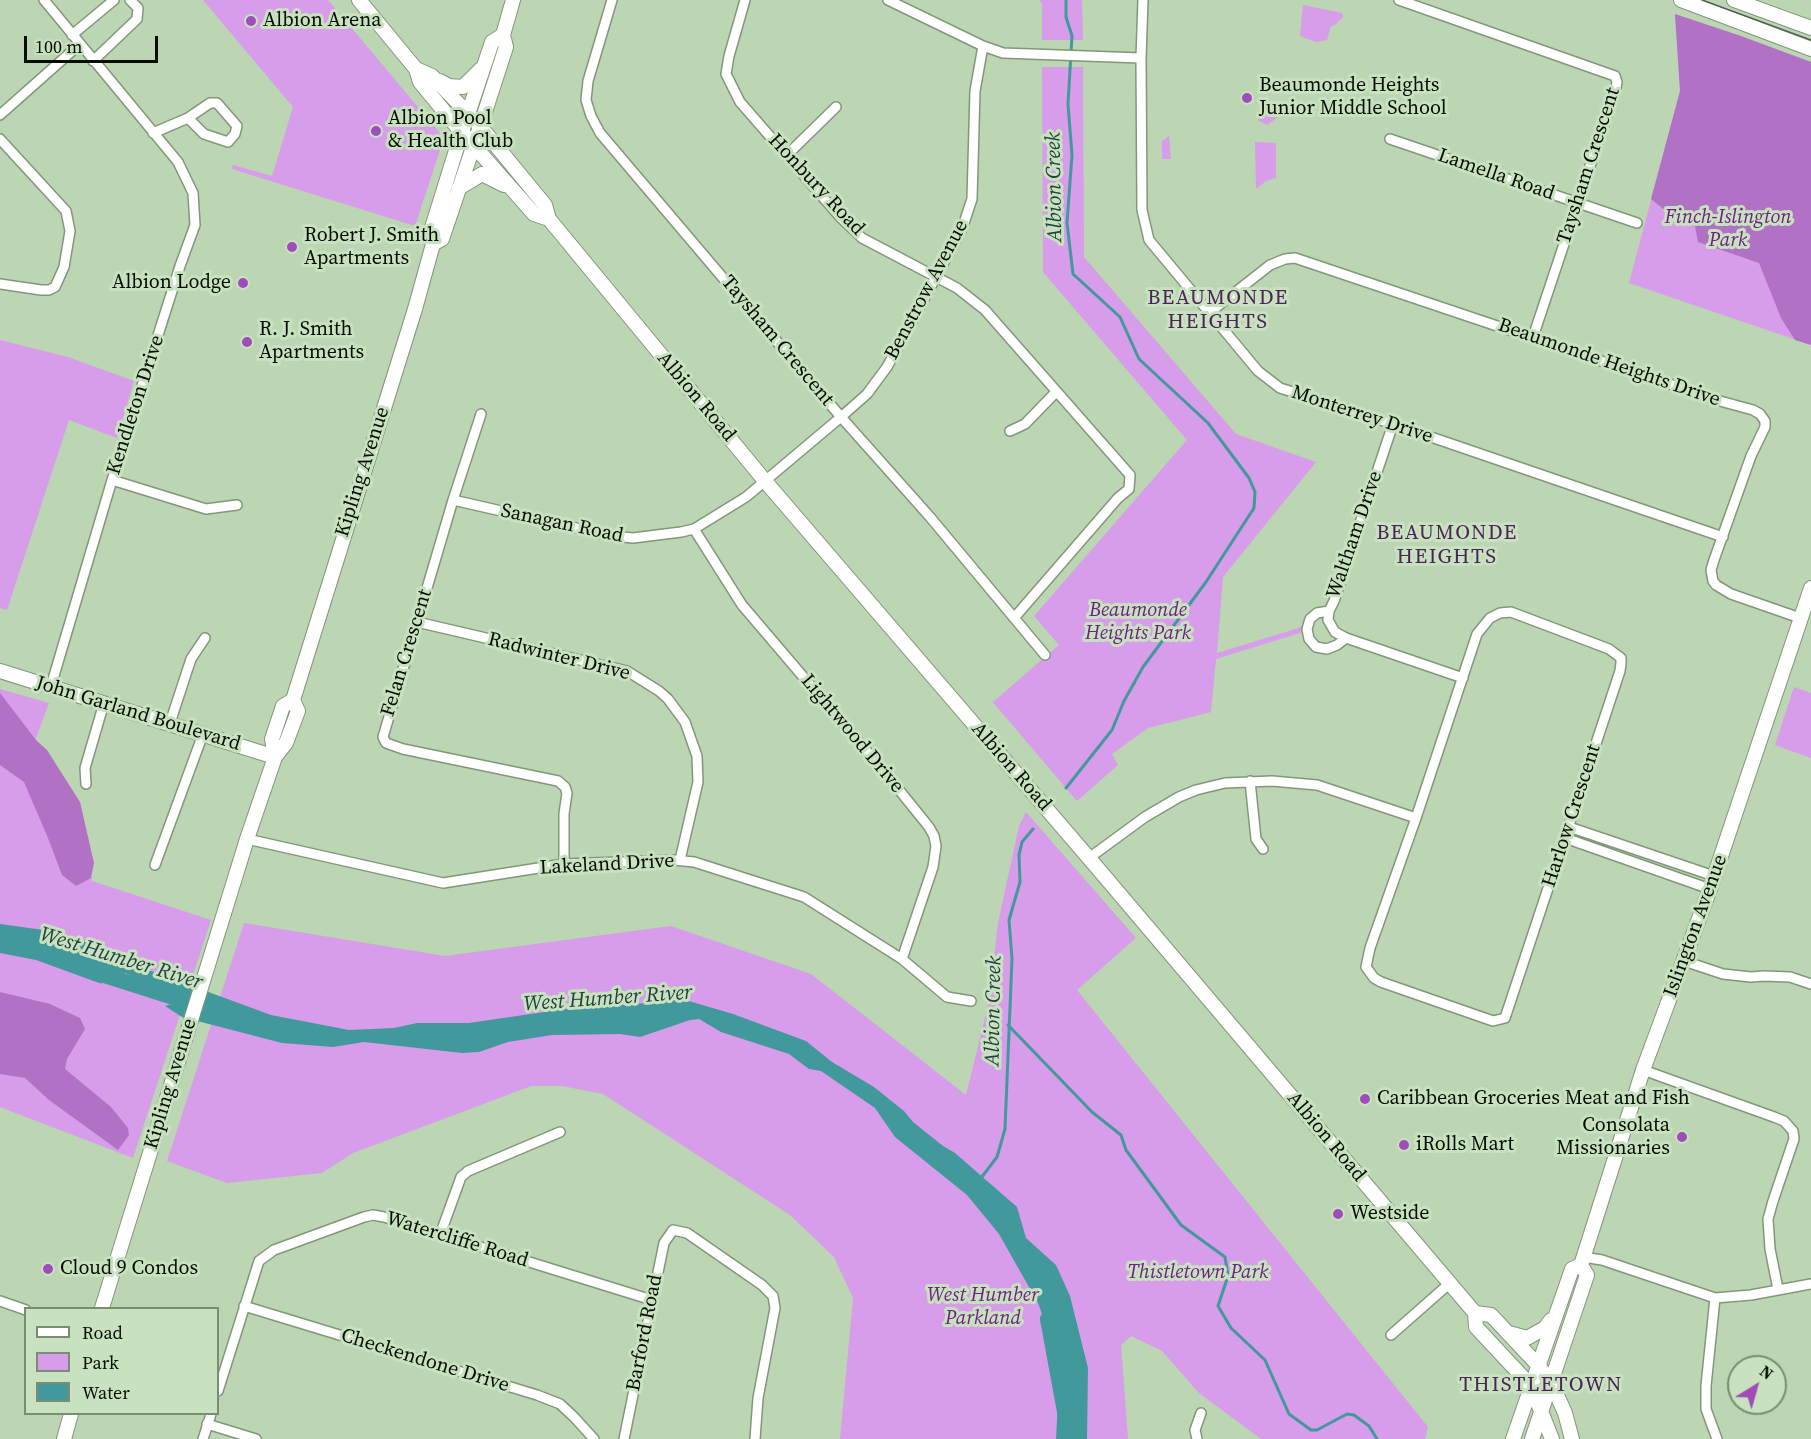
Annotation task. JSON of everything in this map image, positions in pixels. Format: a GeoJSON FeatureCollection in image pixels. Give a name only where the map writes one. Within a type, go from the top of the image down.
{"type":"FeatureCollection","features":[{"type":"Feature","properties":{"kind":"main road","name":"Albion Road"},"geometry":{"type":"LineString","coordinates":[[359,0],[416,69],[420,82],[509,187],[534,214],[549,219]]}},
{"type":"Feature","properties":{"kind":"main road","name":"Kipling Avenue"},"geometry":{"type":"LineString","coordinates":[[433,244],[442,239],[506,47],[503,35],[513,0]]}},
{"type":"Feature","properties":{"kind":"main road"},"geometry":{"type":"LineString","coordinates":[[1681,0],[1811,49]]}},
{"type":"Feature","properties":{"kind":"main road"},"geometry":{"type":"LineString","coordinates":[[1734,0],[1811,28]]}},
{"type":"Feature","properties":{"kind":"main road","name":"Kipling Avenue"},"geometry":{"type":"LineString","coordinates":[[102,1307],[211,951],[275,757],[272,739],[284,706],[293,700],[415,309],[433,244],[430,234],[462,132],[492,42],[503,35]]}},
{"type":"Feature","properties":{"kind":"main road"},"geometry":{"type":"LineString","coordinates":[[432,76],[449,86],[464,87],[485,66]]}},
{"type":"Feature","properties":{"kind":"main road","name":"Albion Road"},"geometry":{"type":"LineString","coordinates":[[416,69],[432,76],[480,126],[545,205],[549,219],[765,481],[1475,1313],[1476,1327],[1531,1386],[1552,1439]]}},
{"type":"Feature","properties":{"kind":"main road"},"geometry":{"type":"LineString","coordinates":[[459,188],[483,174],[509,187]]}},
{"type":"Feature","properties":{"kind":"main road","name":"Islington Avenue"},"geometry":{"type":"LineString","coordinates":[[1513,1439],[1572,1269],[1582,1261],[1643,1070],[1712,883],[1811,588]]}},
{"type":"Feature","properties":{"kind":"main road","name":"John Garland Boulevard"},"geometry":{"type":"LineString","coordinates":[[0,671],[275,757]]}},
{"type":"Feature","properties":{"kind":"main road","name":"Islington Avenue"},"geometry":{"type":"LineString","coordinates":[[1532,1439],[1587,1275],[1582,1261]]}},
{"type":"Feature","properties":{"kind":"main road","name":"Albion Road"},"geometry":{"type":"LineString","coordinates":[[1475,1313],[1491,1315],[1538,1365],[1551,1382],[1565,1413],[1572,1439]]}},
{"type":"Feature","properties":{"kind":"main road"},"geometry":{"type":"LineString","coordinates":[[1506,1332],[1527,1338],[1545,1328],[1554,1316]]}},
{"type":"Feature","properties":{"kind":"main road"},"geometry":{"type":"LineString","coordinates":[[64,1439],[71,1415]]}},
{"type":"Feature","properties":{"kind":"street","name":"Kendleton Drive"},"geometry":{"type":"LineString","coordinates":[[44,0],[153,133],[170,150],[186,174],[193,193],[195,225],[112,480],[51,686]]}},
{"type":"Feature","properties":{"kind":"street"},"geometry":{"type":"LineString","coordinates":[[72,35],[114,0]]}},
{"type":"Feature","properties":{"kind":"street"},"geometry":{"type":"LineString","coordinates":[[93,61],[137,19],[138,8],[130,0]]}},
{"type":"Feature","properties":{"kind":"street","name":"Taysham Crescent"},"geometry":{"type":"LineString","coordinates":[[612,0],[588,81],[586,100],[600,133],[841,417],[930,517],[1044,656]]}},
{"type":"Feature","properties":{"kind":"street","name":"Honbury Road"},"geometry":{"type":"LineString","coordinates":[[745,0],[726,74],[740,102],[841,218],[862,238],[957,288],[985,310],[1130,475],[1128,489],[1014,618]]}},
{"type":"Feature","properties":{"kind":"street"},"geometry":{"type":"LineString","coordinates":[[888,0],[1003,54],[1141,58]]}},
{"type":"Feature","properties":{"kind":"street","name":"Monterrey Drive"},"geometry":{"type":"LineString","coordinates":[[1143,0],[1142,210],[1149,240],[1258,371],[1280,388],[1393,424],[1724,537]]}},
{"type":"Feature","properties":{"kind":"street","name":"Taysham Crescent"},"geometry":{"type":"LineString","coordinates":[[1399,0],[1616,76],[1616,88],[1533,337]]}},
{"type":"Feature","properties":{"kind":"street"},"geometry":{"type":"LineString","coordinates":[[0,116],[80,44]]}},
{"type":"Feature","properties":{"kind":"street","name":"Benstrow Avenue"},"geometry":{"type":"LineString","coordinates":[[765,481],[867,394],[887,366],[962,229],[972,198],[975,91],[983,46]]}},
{"type":"Feature","properties":{"kind":"street"},"geometry":{"type":"LineString","coordinates":[[153,133],[188,118],[210,103],[217,103],[237,126],[235,134],[228,142],[204,134],[188,118]]}},
{"type":"Feature","properties":{"kind":"street"},"geometry":{"type":"LineString","coordinates":[[787,155],[836,107]]}},
{"type":"Feature","properties":{"kind":"street"},"geometry":{"type":"LineString","coordinates":[[0,139],[66,210],[70,231],[64,267],[55,287],[40,290],[0,284]]}},
{"type":"Feature","properties":{"kind":"street","name":"Lamella Road"},"geometry":{"type":"LineString","coordinates":[[1390,139],[1637,223]]}},
{"type":"Feature","properties":{"kind":"street","name":"Beaumonde Heights Drive"},"geometry":{"type":"LineString","coordinates":[[1209,313],[1270,265],[1295,258],[1760,414],[1765,421],[1765,427],[1751,456],[1711,570],[1713,581],[1731,594],[1800,618]]}},
{"type":"Feature","properties":{"kind":"street"},"geometry":{"type":"LineString","coordinates":[[1010,431],[1024,424],[1056,392]]}},
{"type":"Feature","properties":{"kind":"street","name":"Felan Crescent"},"geometry":{"type":"LineString","coordinates":[[481,414],[453,500],[383,737],[387,743],[403,749],[558,781],[566,787],[567,793],[564,814],[564,864]]}},
{"type":"Feature","properties":{"kind":"street","name":"Waltham Drive"},"geometry":{"type":"LineString","coordinates":[[1329,611],[1317,613],[1310,620],[1307,629],[1309,639],[1316,647],[1327,649],[1346,638],[1335,632],[1328,620],[1329,611],[1393,424]]}},
{"type":"Feature","properties":{"kind":"street"},"geometry":{"type":"LineString","coordinates":[[112,480],[206,509],[237,505]]}},
{"type":"Feature","properties":{"kind":"street","name":"Sanagan Road"},"geometry":{"type":"LineString","coordinates":[[453,500],[610,536],[651,537],[694,529],[746,497],[765,481]]}},
{"type":"Feature","properties":{"kind":"street","name":"Lightwood Drive"},"geometry":{"type":"LineString","coordinates":[[694,529],[742,605],[886,775],[934,836],[936,846],[933,867],[902,959]]}},
{"type":"Feature","properties":{"kind":"street","name":"Harlow Crescent"},"geometry":{"type":"LineString","coordinates":[[1511,612],[1609,649],[1621,658],[1620,671],[1505,1018],[1493,1021],[1381,982],[1374,978],[1366,967],[1370,948],[1416,818],[1481,626],[1490,618],[1500,613],[1511,612]]}},
{"type":"Feature","properties":{"kind":"street","name":"Radwinter Drive"},"geometry":{"type":"LineString","coordinates":[[417,622],[627,671],[659,690],[685,723],[697,756],[698,782],[680,860]]}},
{"type":"Feature","properties":{"kind":"street"},"geometry":{"type":"LineString","coordinates":[[170,723],[191,659],[205,638]]}},
{"type":"Feature","properties":{"kind":"street"},"geometry":{"type":"LineString","coordinates":[[1346,638],[1463,678]]}},
{"type":"Feature","properties":{"kind":"street"},"geometry":{"type":"LineString","coordinates":[[86,784],[85,768],[104,703]]}},
{"type":"Feature","properties":{"kind":"street"},"geometry":{"type":"LineString","coordinates":[[155,865],[203,734]]}},
{"type":"Feature","properties":{"kind":"street"},"geometry":{"type":"LineString","coordinates":[[1089,858],[1145,817],[1179,797],[1225,783],[1250,781],[1317,785],[1416,818]]}},
{"type":"Feature","properties":{"kind":"street"},"geometry":{"type":"LineString","coordinates":[[1250,781],[1256,839],[1263,849]]}},
{"type":"Feature","properties":{"kind":"street"},"geometry":{"type":"LineString","coordinates":[[1569,827],[1712,883]]}},
{"type":"Feature","properties":{"kind":"street"},"geometry":{"type":"LineString","coordinates":[[1565,838],[1712,883]]}},
{"type":"Feature","properties":{"kind":"street","name":"Lakeland Drive"},"geometry":{"type":"LineString","coordinates":[[247,839],[443,883],[564,864],[680,860],[708,866],[804,897],[902,959],[947,997],[971,1001]]}},
{"type":"Feature","properties":{"kind":"street"},"geometry":{"type":"LineString","coordinates":[[1684,961],[1723,974],[1790,977],[1811,984]]}},
{"type":"Feature","properties":{"kind":"street"},"geometry":{"type":"LineString","coordinates":[[1643,1070],[1784,1121],[1793,1131],[1794,1139],[1768,1219],[1770,1249],[1778,1289]]}},
{"type":"Feature","properties":{"kind":"street"},"geometry":{"type":"LineString","coordinates":[[440,1235],[461,1177],[468,1171],[560,1132]]}},
{"type":"Feature","properties":{"kind":"street","name":"Watercliffe Road"},"geometry":{"type":"LineString","coordinates":[[219,1388],[259,1261],[266,1255],[364,1217],[384,1217],[652,1299]]}},
{"type":"Feature","properties":{"kind":"street","name":"Barford Road"},"geometry":{"type":"LineString","coordinates":[[624,1439],[664,1243],[673,1230],[687,1233],[762,1285],[773,1296],[775,1308],[757,1407],[755,1439]]}},
{"type":"Feature","properties":{"kind":"street"},"geometry":{"type":"LineString","coordinates":[[1582,1261],[1602,1260],[1716,1298],[1751,1295],[1811,1284]]}},
{"type":"Feature","properties":{"kind":"street"},"geometry":{"type":"LineString","coordinates":[[1392,1335],[1450,1283]]}},
{"type":"Feature","properties":{"kind":"street"},"geometry":{"type":"LineString","coordinates":[[1716,1298],[1706,1386],[1706,1409],[1717,1439]]}},
{"type":"Feature","properties":{"kind":"street"},"geometry":{"type":"LineString","coordinates":[[0,1301],[24,1309]]}},
{"type":"Feature","properties":{"kind":"street","name":"Checkendone Drive"},"geometry":{"type":"LineString","coordinates":[[244,1306],[537,1395],[560,1404],[594,1439]]}},
{"type":"Feature","properties":{"kind":"street"},"geometry":{"type":"LineString","coordinates":[[1197,1439],[1195,1430],[1201,1413]]}},
{"type":"Feature","properties":{"kind":"street"},"geometry":{"type":"LineString","coordinates":[[203,1439],[210,1415]]}},
{"type":"Feature","properties":{"kind":"street"},"geometry":{"type":"LineString","coordinates":[[207,1424],[256,1439]]}},
{"type":"Feature","properties":{"kind":"green space","name":"Albion Arena"},"geometry":{"type":"Polygon","coordinates":[[[203,0],[328,0],[444,138],[415,226],[232,169],[233,165],[272,176],[293,107],[203,0]]]}},
{"type":"Feature","properties":{"kind":"green space"},"geometry":{"type":"Polygon","coordinates":[[[1039,0],[1082,0],[1083,40],[1042,40],[1042,4],[1039,0]]]}},
{"type":"Feature","properties":{"kind":"green space"},"geometry":{"type":"Polygon","coordinates":[[[1303,5],[1342,13],[1343,17],[1331,26],[1327,40],[1316,42],[1300,36],[1303,5]]]}},
{"type":"Feature","properties":{"kind":"green space","name":"Finch-Islington Park"},"geometry":{"type":"Polygon","coordinates":[[[1675,14],[1811,62],[1811,345],[1629,283],[1680,91],[1675,14]]]}},
{"type":"Feature","properties":{"kind":"green space","name":"Finch-Islington Park"},"geometry":{"type":"Polygon","coordinates":[[[1675,14],[1811,62],[1811,345],[1795,340],[1781,318],[1759,263],[1698,242],[1694,221],[1673,217],[1651,199],[1680,91],[1675,14]]]}},
{"type":"Feature","properties":{"kind":"green space","name":"Beaumonde Heights Park"},"geometry":{"type":"Polygon","coordinates":[[[1042,67],[1083,67],[1084,257],[1236,434],[1316,462],[1223,577],[1217,653],[1302,627],[1303,632],[1216,659],[1211,712],[1148,728],[1112,754],[1118,765],[1077,801],[969,674],[993,702],[1059,645],[1034,616],[1187,440],[1043,272],[1042,67]]]}},
{"type":"Feature","properties":{"kind":"green space"},"geometry":{"type":"Polygon","coordinates":[[[1265,104],[1274,106],[1281,113],[1267,125],[1259,121],[1257,117],[1260,107],[1265,104]]]}},
{"type":"Feature","properties":{"kind":"green space"},"geometry":{"type":"Polygon","coordinates":[[[1169,136],[1171,159],[1162,159],[1162,141],[1169,136]]]}},
{"type":"Feature","properties":{"kind":"green space"},"geometry":{"type":"Polygon","coordinates":[[[1255,142],[1276,143],[1276,178],[1266,181],[1256,189],[1255,142]]]}},
{"type":"Feature","properties":{"kind":"green space"},"geometry":{"type":"Polygon","coordinates":[[[0,340],[68,357],[134,381],[117,438],[69,420],[7,610],[0,608],[0,340]]]}},
{"type":"Feature","properties":{"kind":"green space"},"geometry":{"type":"Polygon","coordinates":[[[1794,687],[1811,693],[1811,758],[1775,745],[1794,687]]]}},
{"type":"Feature","properties":{"kind":"green space"},"geometry":{"type":"Polygon","coordinates":[[[0,689],[49,703],[35,741],[76,804],[92,881],[211,920],[133,1158],[0,1107],[0,689]]]}},
{"type":"Feature","properties":{"kind":"green space"},"geometry":{"type":"Polygon","coordinates":[[[0,693],[36,740],[47,750],[80,802],[94,863],[91,878],[76,886],[62,875],[24,782],[0,765],[0,693]]]}},
{"type":"Feature","properties":{"kind":"green space","name":"West Humber Parkland"},"geometry":{"type":"Polygon","coordinates":[[[1026,812],[1136,938],[1077,990],[1428,1427],[1425,1439],[1261,1439],[1199,1393],[1162,1351],[1131,1336],[1121,1345],[1128,1439],[840,1439],[853,1298],[834,1257],[790,1215],[603,1094],[562,1086],[531,1086],[353,1153],[322,1173],[227,1183],[167,1161],[244,923],[445,956],[671,926],[811,974],[966,1095],[989,1002],[998,923],[1019,826],[1026,812]]]}},
{"type":"Feature","properties":{"kind":"green space"},"geometry":{"type":"Polygon","coordinates":[[[0,992],[50,1004],[80,1018],[85,1029],[67,1059],[65,1069],[111,1107],[128,1128],[129,1135],[118,1150],[49,1100],[25,1078],[0,1074],[0,992]]]}},
{"type":"Feature","properties":{"kind":"water"},"geometry":{"type":"Polygon","coordinates":[[[0,924],[58,932],[89,943],[135,965],[271,1015],[349,1030],[394,1028],[417,1023],[469,1023],[599,1004],[626,1005],[682,999],[733,1014],[806,1041],[832,1062],[874,1087],[1017,1207],[1026,1238],[1056,1265],[1070,1296],[1088,1368],[1087,1439],[1056,1439],[1060,1364],[1038,1303],[999,1234],[967,1195],[895,1137],[875,1108],[821,1071],[809,1069],[789,1054],[721,1032],[699,1019],[640,1037],[620,1034],[552,1035],[508,1042],[479,1052],[462,1053],[364,1042],[333,1047],[282,1043],[182,1017],[165,1006],[181,1001],[171,993],[125,973],[106,972],[99,978],[102,984],[36,960],[0,953],[0,924]]]}},
{"type":"Feature","properties":{"kind":"waterway","name":"Albion Creek"},"geometry":{"type":"LineString","coordinates":[[1066,0],[1066,17],[1072,36],[1068,104],[1072,155],[1067,223],[1073,274],[1120,317],[1139,359],[1208,423],[1249,478],[1255,492],[1254,508],[1206,582],[1143,667],[1124,701],[1112,730],[1066,788]]}},
{"type":"Feature","properties":{"kind":"waterway","name":"Albion Creek"},"geometry":{"type":"LineString","coordinates":[[981,1178],[997,1157],[1005,1129],[1012,959],[1009,920],[1020,882],[1019,855],[1022,842],[1033,829]]}},
{"type":"Feature","properties":{"kind":"waterway","name":"West Humber River"},"geometry":{"type":"LineString","coordinates":[[82,968],[201,1006]]}},
{"type":"Feature","properties":{"kind":"waterway"},"geometry":{"type":"LineString","coordinates":[[1008,1025],[1092,1112],[1121,1135],[1126,1150],[1181,1225],[1225,1257],[1228,1276],[1218,1306],[1231,1328],[1265,1360],[1289,1414],[1311,1430],[1317,1430],[1347,1414],[1354,1415],[1369,1426],[1377,1439]]}},
{"type":"Feature","properties":{"kind":"waterway","name":"West Humber River"},"geometry":{"type":"LineString","coordinates":[[1048,1319],[1070,1439]]}},
{"type":"Feature","properties":{"kind":"tram line"},"geometry":{"type":"LineString","coordinates":[[1702,0],[1811,40]]}},
{"type":"Feature","properties":{"kind":"place","name":"Albion Arena"},"geometry":{"type":"Point","coordinates":[251,21]}},
{"type":"Feature","properties":{"kind":"place","name":"Beaumonde Heights Junior Middle School"},"geometry":{"type":"Point","coordinates":[1247,98]}},
{"type":"Feature","properties":{"kind":"place","name":"Albion Pool & Health Club"},"geometry":{"type":"Point","coordinates":[376,131]}},
{"type":"Feature","properties":{"kind":"place","name":"Robert J. Smith Apartments"},"geometry":{"type":"Point","coordinates":[292,247]}},
{"type":"Feature","properties":{"kind":"place","name":"Albion Lodge"},"geometry":{"type":"Point","coordinates":[243,283]}},
{"type":"Feature","properties":{"kind":"place","name":"R. J. Smith Apartments"},"geometry":{"type":"Point","coordinates":[247,342]}},
{"type":"Feature","properties":{"kind":"place","name":"Caribbean Groceries Meat and Fish"},"geometry":{"type":"Point","coordinates":[1365,1099]}},
{"type":"Feature","properties":{"kind":"place","name":"Consolata Missionaries"},"geometry":{"type":"Point","coordinates":[1682,1137]}},
{"type":"Feature","properties":{"kind":"place","name":"iRolls Mart"},"geometry":{"type":"Point","coordinates":[1404,1145]}},
{"type":"Feature","properties":{"kind":"place","name":"Westside"},"geometry":{"type":"Point","coordinates":[1338,1214]}},
{"type":"Feature","properties":{"kind":"place","name":"Cloud 9 Condos"},"geometry":{"type":"Point","coordinates":[48,1269]}},
{"type":"Feature","properties":{"kind":"district","name":"BEAUMONDE HEIGHTS"},"geometry":{"type":"Point","coordinates":[1218,311]}},
{"type":"Feature","properties":{"kind":"district","name":"BEAUMONDE HEIGHTS"},"geometry":{"type":"Point","coordinates":[1447,546]}},
{"type":"Feature","properties":{"kind":"district","name":"THISTLETOWN"},"geometry":{"type":"Point","coordinates":[1541,1386]}},
{"type":"Feature","properties":{"kind":"park label","name":"Thistletown Park"},"geometry":{"type":"Point","coordinates":[1198,1273]}}]}
